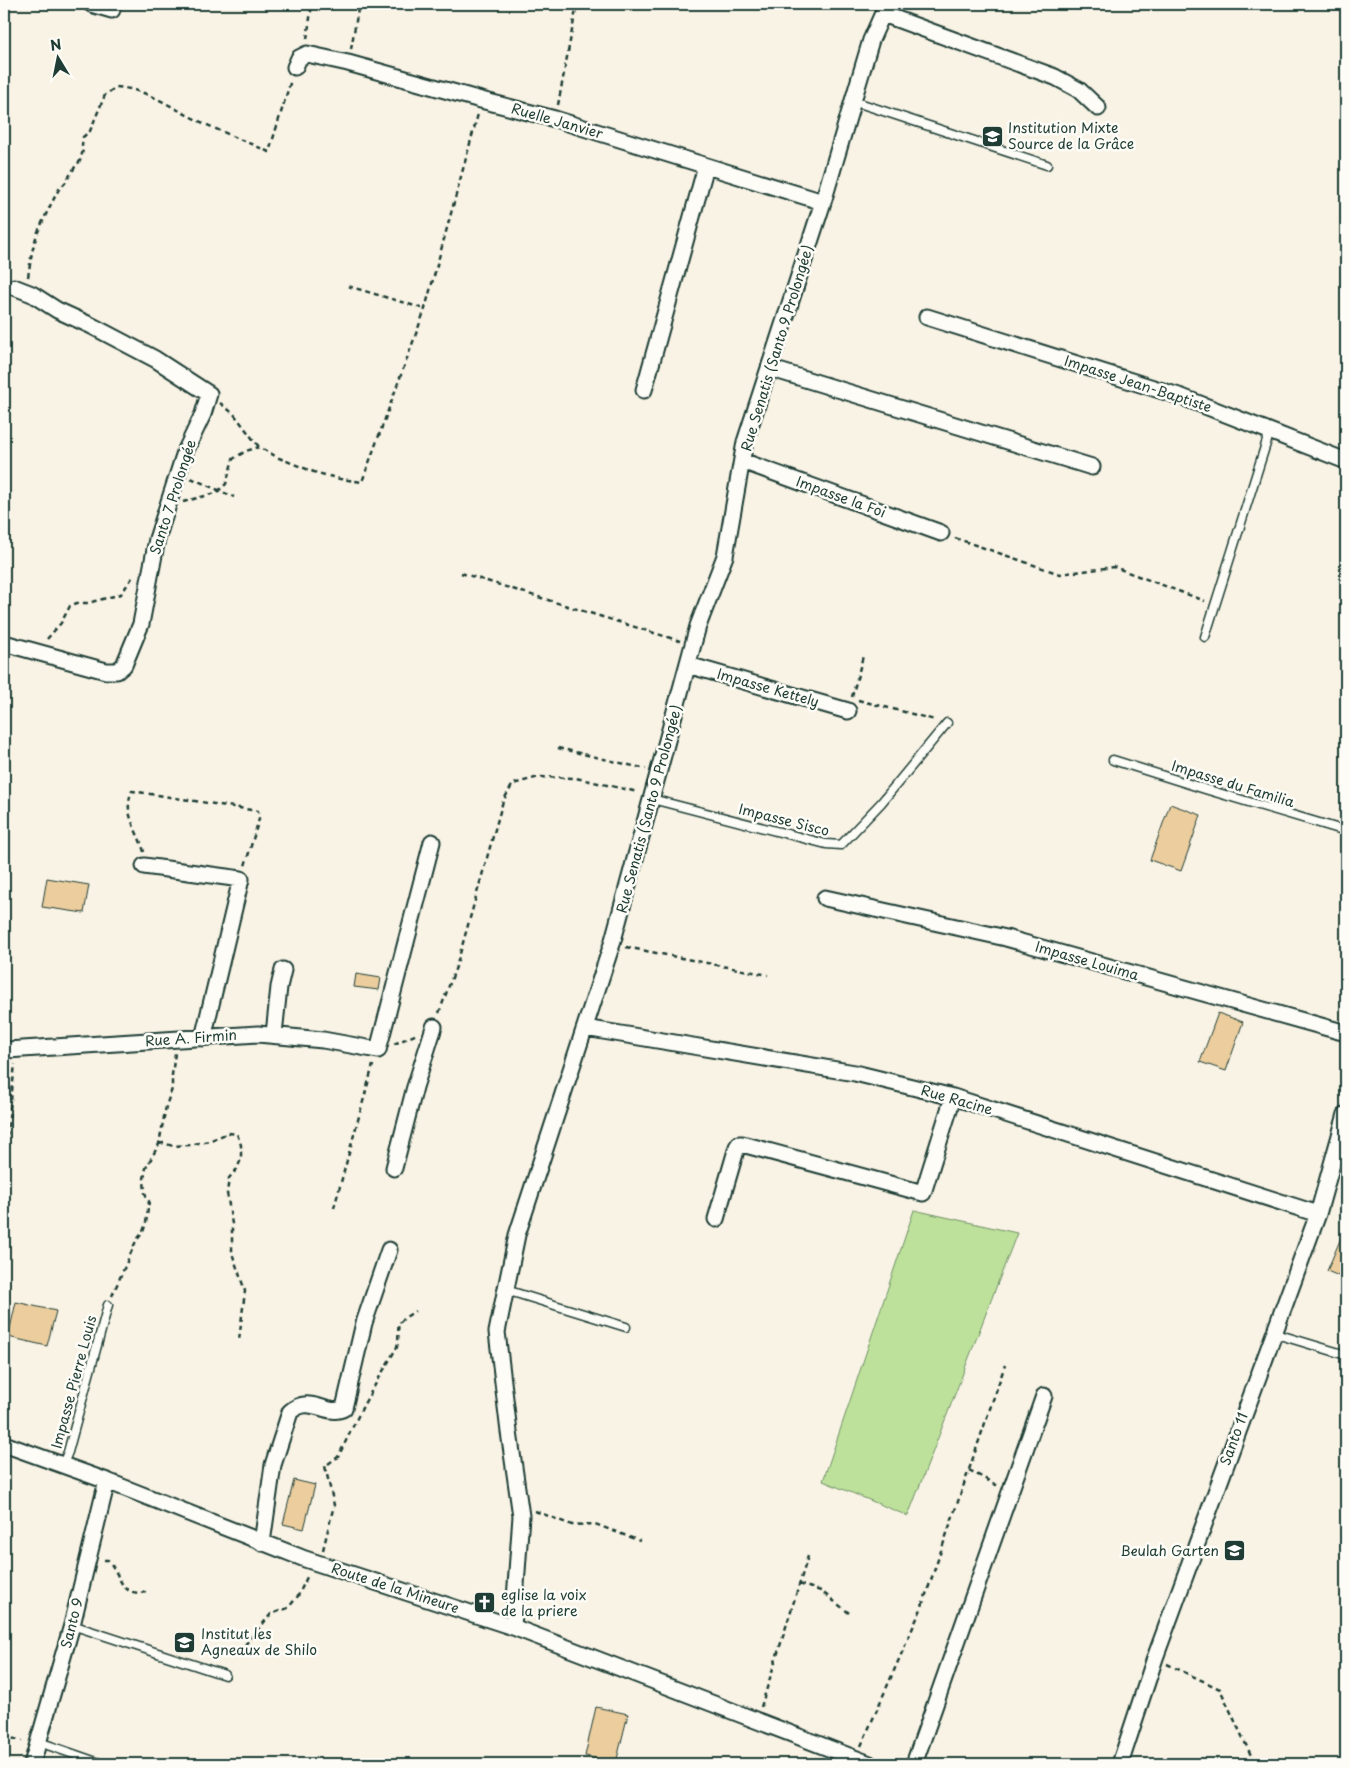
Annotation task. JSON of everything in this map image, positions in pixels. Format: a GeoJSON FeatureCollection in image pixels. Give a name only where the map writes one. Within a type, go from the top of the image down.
{"type":"FeatureCollection","features":[{"type":"Feature","properties":{"kind":"street"},"geometry":{"type":"LineString","coordinates":[[92,4],[112,10]]}},
{"type":"Feature","properties":{"kind":"street"},"geometry":{"type":"LineString","coordinates":[[885,9],[1055,77],[1079,90],[1098,108]]}},
{"type":"Feature","properties":{"kind":"street","name":"Rue Senatis (Santo 9 Prolongée)"},"geometry":{"type":"LineString","coordinates":[[514,1627],[521,1516],[497,1332],[517,1235],[612,944],[698,626],[725,556],[745,442],[823,202],[871,40],[885,9]]}},
{"type":"Feature","properties":{"kind":"street","name":"Ruelle Janvier"},"geometry":{"type":"LineString","coordinates":[[299,61],[315,55],[555,119],[823,202]]}},
{"type":"Feature","properties":{"kind":"street"},"geometry":{"type":"LineString","coordinates":[[644,390],[706,166]]}},
{"type":"Feature","properties":{"kind":"street"},"geometry":{"type":"LineString","coordinates":[[14,287],[32,294],[58,310],[155,359],[208,394]]}},
{"type":"Feature","properties":{"kind":"street","name":"Impasse Jean-Baptiste"},"geometry":{"type":"LineString","coordinates":[[927,317],[1182,397],[1346,461]]}},
{"type":"Feature","properties":{"kind":"street"},"geometry":{"type":"LineString","coordinates":[[769,368],[1092,467]]}},
{"type":"Feature","properties":{"kind":"street","name":"Santo 7 Prolongée"},"geometry":{"type":"LineString","coordinates":[[4,643],[106,672],[117,671],[124,665],[141,624],[157,539],[185,452],[203,414],[208,394]]}},
{"type":"Feature","properties":{"kind":"street","name":"Impasse la Foi"},"geometry":{"type":"LineString","coordinates":[[742,461],[941,533]]}},
{"type":"Feature","properties":{"kind":"street","name":"Impasse Kettely"},"geometry":{"type":"LineString","coordinates":[[688,665],[850,704]]}},
{"type":"Feature","properties":{"kind":"street"},"geometry":{"type":"LineString","coordinates":[[378,1050],[432,842]]}},
{"type":"Feature","properties":{"kind":"street"},"geometry":{"type":"LineString","coordinates":[[144,866],[241,879],[203,1038]]}},
{"type":"Feature","properties":{"kind":"street","name":"Impasse Louima"},"geometry":{"type":"LineString","coordinates":[[825,898],[1006,938],[1346,1033]]}},
{"type":"Feature","properties":{"kind":"street"},"geometry":{"type":"LineString","coordinates":[[274,1034],[279,987],[284,970]]}},
{"type":"Feature","properties":{"kind":"street"},"geometry":{"type":"LineString","coordinates":[[394,1168],[415,1087],[434,1027]]}},
{"type":"Feature","properties":{"kind":"street","name":"Rue Racine"},"geometry":{"type":"LineString","coordinates":[[586,1028],[855,1073],[953,1097],[1318,1214]]}},
{"type":"Feature","properties":{"kind":"street","name":"Rue A. Firmin"},"geometry":{"type":"LineString","coordinates":[[10,1049],[274,1034],[323,1040],[378,1050]]}},
{"type":"Feature","properties":{"kind":"street"},"geometry":{"type":"LineString","coordinates":[[716,1220],[738,1144],[923,1193],[953,1097]]}},
{"type":"Feature","properties":{"kind":"street","name":"Santo 11"},"geometry":{"type":"LineString","coordinates":[[1120,1764],[1155,1658],[1318,1214],[1346,1114]]}},
{"type":"Feature","properties":{"kind":"street"},"geometry":{"type":"LineString","coordinates":[[262,1543],[273,1465],[290,1412],[296,1406],[307,1403],[337,1410],[344,1408],[364,1323],[389,1250]]}},
{"type":"Feature","properties":{"kind":"street"},"geometry":{"type":"LineString","coordinates":[[914,1764],[1044,1396]]}},
{"type":"Feature","properties":{"kind":"street","name":"Route de la Mineure"},"geometry":{"type":"LineString","coordinates":[[4,1444],[63,1464],[317,1563],[514,1627],[870,1764]]}},
{"type":"Feature","properties":{"kind":"street","name":"Santo 9"},"geometry":{"type":"LineString","coordinates":[[32,1764],[72,1625],[106,1481]]}},
{"type":"Feature","properties":{"kind":"lane"},"geometry":{"type":"LineString","coordinates":[[853,101],[1047,165]]}},
{"type":"Feature","properties":{"kind":"lane"},"geometry":{"type":"LineString","coordinates":[[1205,637],[1270,431]]}},
{"type":"Feature","properties":{"kind":"lane","name":"Impasse Sisco"},"geometry":{"type":"LineString","coordinates":[[652,797],[826,844],[841,844],[882,803],[947,723]]}},
{"type":"Feature","properties":{"kind":"lane","name":"Impasse du Familia"},"geometry":{"type":"LineString","coordinates":[[1113,760],[1346,831]]}},
{"type":"Feature","properties":{"kind":"lane"},"geometry":{"type":"LineString","coordinates":[[506,1290],[626,1327]]}},
{"type":"Feature","properties":{"kind":"lane","name":"Impasse Pierre Louis"},"geometry":{"type":"LineString","coordinates":[[63,1464],[68,1452],[108,1305]]}},
{"type":"Feature","properties":{"kind":"lane"},"geometry":{"type":"LineString","coordinates":[[1273,1333],[1346,1355]]}},
{"type":"Feature","properties":{"kind":"lane"},"geometry":{"type":"LineString","coordinates":[[72,1625],[225,1675]]}},
{"type":"Feature","properties":{"kind":"lane"},"geometry":{"type":"LineString","coordinates":[[39,1744],[102,1764]]}},
{"type":"Feature","properties":{"kind":"path"},"geometry":{"type":"LineString","coordinates":[[32,294],[28,280],[32,252],[38,234],[59,189],[80,161],[84,138],[90,131],[105,95],[116,87],[138,90],[269,152],[299,61],[312,4]]}},
{"type":"Feature","properties":{"kind":"path"},"geometry":{"type":"LineString","coordinates":[[348,64],[359,4]]}},
{"type":"Feature","properties":{"kind":"path"},"geometry":{"type":"LineString","coordinates":[[555,119],[577,4]]}},
{"type":"Feature","properties":{"kind":"path"},"geometry":{"type":"LineString","coordinates":[[208,394],[234,414],[260,447],[279,458],[314,472],[340,479],[362,482],[425,309],[481,100]]}},
{"type":"Feature","properties":{"kind":"path"},"geometry":{"type":"LineString","coordinates":[[348,286],[425,309]]}},
{"type":"Feature","properties":{"kind":"path"},"geometry":{"type":"LineString","coordinates":[[168,506],[220,491],[226,484],[233,459],[246,451],[260,447]]}},
{"type":"Feature","properties":{"kind":"path"},"geometry":{"type":"LineString","coordinates":[[178,472],[234,497]]}},
{"type":"Feature","properties":{"kind":"path"},"geometry":{"type":"LineString","coordinates":[[941,533],[1060,574],[1114,567],[1216,605]]}},
{"type":"Feature","properties":{"kind":"path"},"geometry":{"type":"LineString","coordinates":[[31,650],[51,637],[70,606],[121,594],[138,570],[152,560]]}},
{"type":"Feature","properties":{"kind":"path"},"geometry":{"type":"LineString","coordinates":[[460,573],[693,645]]}},
{"type":"Feature","properties":{"kind":"path"},"geometry":{"type":"LineString","coordinates":[[863,656],[850,704],[947,723]]}},
{"type":"Feature","properties":{"kind":"path"},"geometry":{"type":"LineString","coordinates":[[558,748],[659,772]]}},
{"type":"Feature","properties":{"kind":"path"},"geometry":{"type":"LineString","coordinates":[[334,1208],[378,1050],[434,1027],[457,964],[503,800],[513,784],[539,777],[576,778],[652,797]]}},
{"type":"Feature","properties":{"kind":"path"},"geometry":{"type":"LineString","coordinates":[[144,866],[142,844],[129,815],[128,800],[132,791],[258,811],[259,818],[241,879]]}},
{"type":"Feature","properties":{"kind":"path"},"geometry":{"type":"LineString","coordinates":[[612,944],[768,975]]}},
{"type":"Feature","properties":{"kind":"path"},"geometry":{"type":"LineString","coordinates":[[108,1305],[131,1252],[143,1232],[149,1202],[145,1193],[146,1168],[159,1144],[166,1106],[172,1089],[177,1040]]}},
{"type":"Feature","properties":{"kind":"path"},"geometry":{"type":"LineString","coordinates":[[7,1136],[10,1049]]}},
{"type":"Feature","properties":{"kind":"path"},"geometry":{"type":"LineString","coordinates":[[159,1144],[163,1143],[173,1146],[190,1145],[209,1142],[228,1133],[237,1134],[241,1145],[241,1159],[237,1169],[229,1178],[227,1193],[232,1224],[232,1253],[245,1292],[239,1340]]}},
{"type":"Feature","properties":{"kind":"path"},"geometry":{"type":"LineString","coordinates":[[239,1652],[271,1614],[288,1608],[298,1596],[317,1563],[334,1505],[325,1466],[338,1457],[364,1404],[397,1347],[399,1340],[397,1328],[400,1321],[415,1311]]}},
{"type":"Feature","properties":{"kind":"path"},"geometry":{"type":"LineString","coordinates":[[855,1758],[921,1608],[1005,1365]]}},
{"type":"Feature","properties":{"kind":"path"},"geometry":{"type":"LineString","coordinates":[[969,1470],[1010,1492]]}},
{"type":"Feature","properties":{"kind":"path"},"geometry":{"type":"LineString","coordinates":[[519,1505],[572,1525],[595,1524],[640,1541]]}},
{"type":"Feature","properties":{"kind":"path"},"geometry":{"type":"LineString","coordinates":[[757,1721],[809,1553]]}},
{"type":"Feature","properties":{"kind":"path"},"geometry":{"type":"LineString","coordinates":[[87,1559],[108,1560],[113,1565],[125,1589],[130,1593],[146,1592]]}},
{"type":"Feature","properties":{"kind":"path"},"geometry":{"type":"LineString","coordinates":[[799,1584],[821,1591],[849,1613]]}},
{"type":"Feature","properties":{"kind":"path"},"geometry":{"type":"LineString","coordinates":[[1155,1658],[1220,1689],[1255,1764]]}},
{"type":"Feature","properties":{"kind":"path"},"geometry":{"type":"LineString","coordinates":[[4,1736],[39,1744]]}},
{"type":"Feature","properties":{"kind":"green space"},"geometry":{"type":"Polygon","coordinates":[[[914,1210],[1017,1233],[908,1516],[823,1481],[914,1210]]]}},
{"type":"Feature","properties":{"kind":"building"},"geometry":{"type":"Polygon","coordinates":[[[1170,804],[1201,815],[1181,871],[1150,860],[1170,804]]]}},
{"type":"Feature","properties":{"kind":"building"},"geometry":{"type":"Polygon","coordinates":[[[47,878],[89,885],[84,913],[42,907],[47,878]]]}},
{"type":"Feature","properties":{"kind":"building"},"geometry":{"type":"Polygon","coordinates":[[[356,974],[381,978],[379,990],[354,987],[356,974]]]}},
{"type":"Feature","properties":{"kind":"building"},"geometry":{"type":"Polygon","coordinates":[[[1218,1013],[1243,1022],[1226,1071],[1200,1062],[1218,1013]]]}},
{"type":"Feature","properties":{"kind":"building"},"geometry":{"type":"Polygon","coordinates":[[[1346,1226],[1346,1279],[1327,1271],[1346,1226]]]}},
{"type":"Feature","properties":{"kind":"building"},"geometry":{"type":"Polygon","coordinates":[[[16,1302],[56,1311],[47,1346],[8,1337],[16,1302]]]}},
{"type":"Feature","properties":{"kind":"building"},"geometry":{"type":"Polygon","coordinates":[[[294,1480],[315,1485],[304,1529],[283,1524],[294,1480]]]}},
{"type":"Feature","properties":{"kind":"building"},"geometry":{"type":"Polygon","coordinates":[[[596,1707],[628,1714],[616,1763],[585,1756],[596,1707]]]}},
{"type":"Feature","properties":{"kind":"place","name":"Institution Mixte Source de la Grâce"},"geometry":{"type":"Point","coordinates":[992,136]}},
{"type":"Feature","properties":{"kind":"place","name":"Beulah Garten"},"geometry":{"type":"Point","coordinates":[1235,1551]}},
{"type":"Feature","properties":{"kind":"place","name":"eglise la voix de la priere"},"geometry":{"type":"Point","coordinates":[485,1603]}},
{"type":"Feature","properties":{"kind":"place","name":"Institut les Agneaux de Shilo"},"geometry":{"type":"Point","coordinates":[185,1642]}}]}
